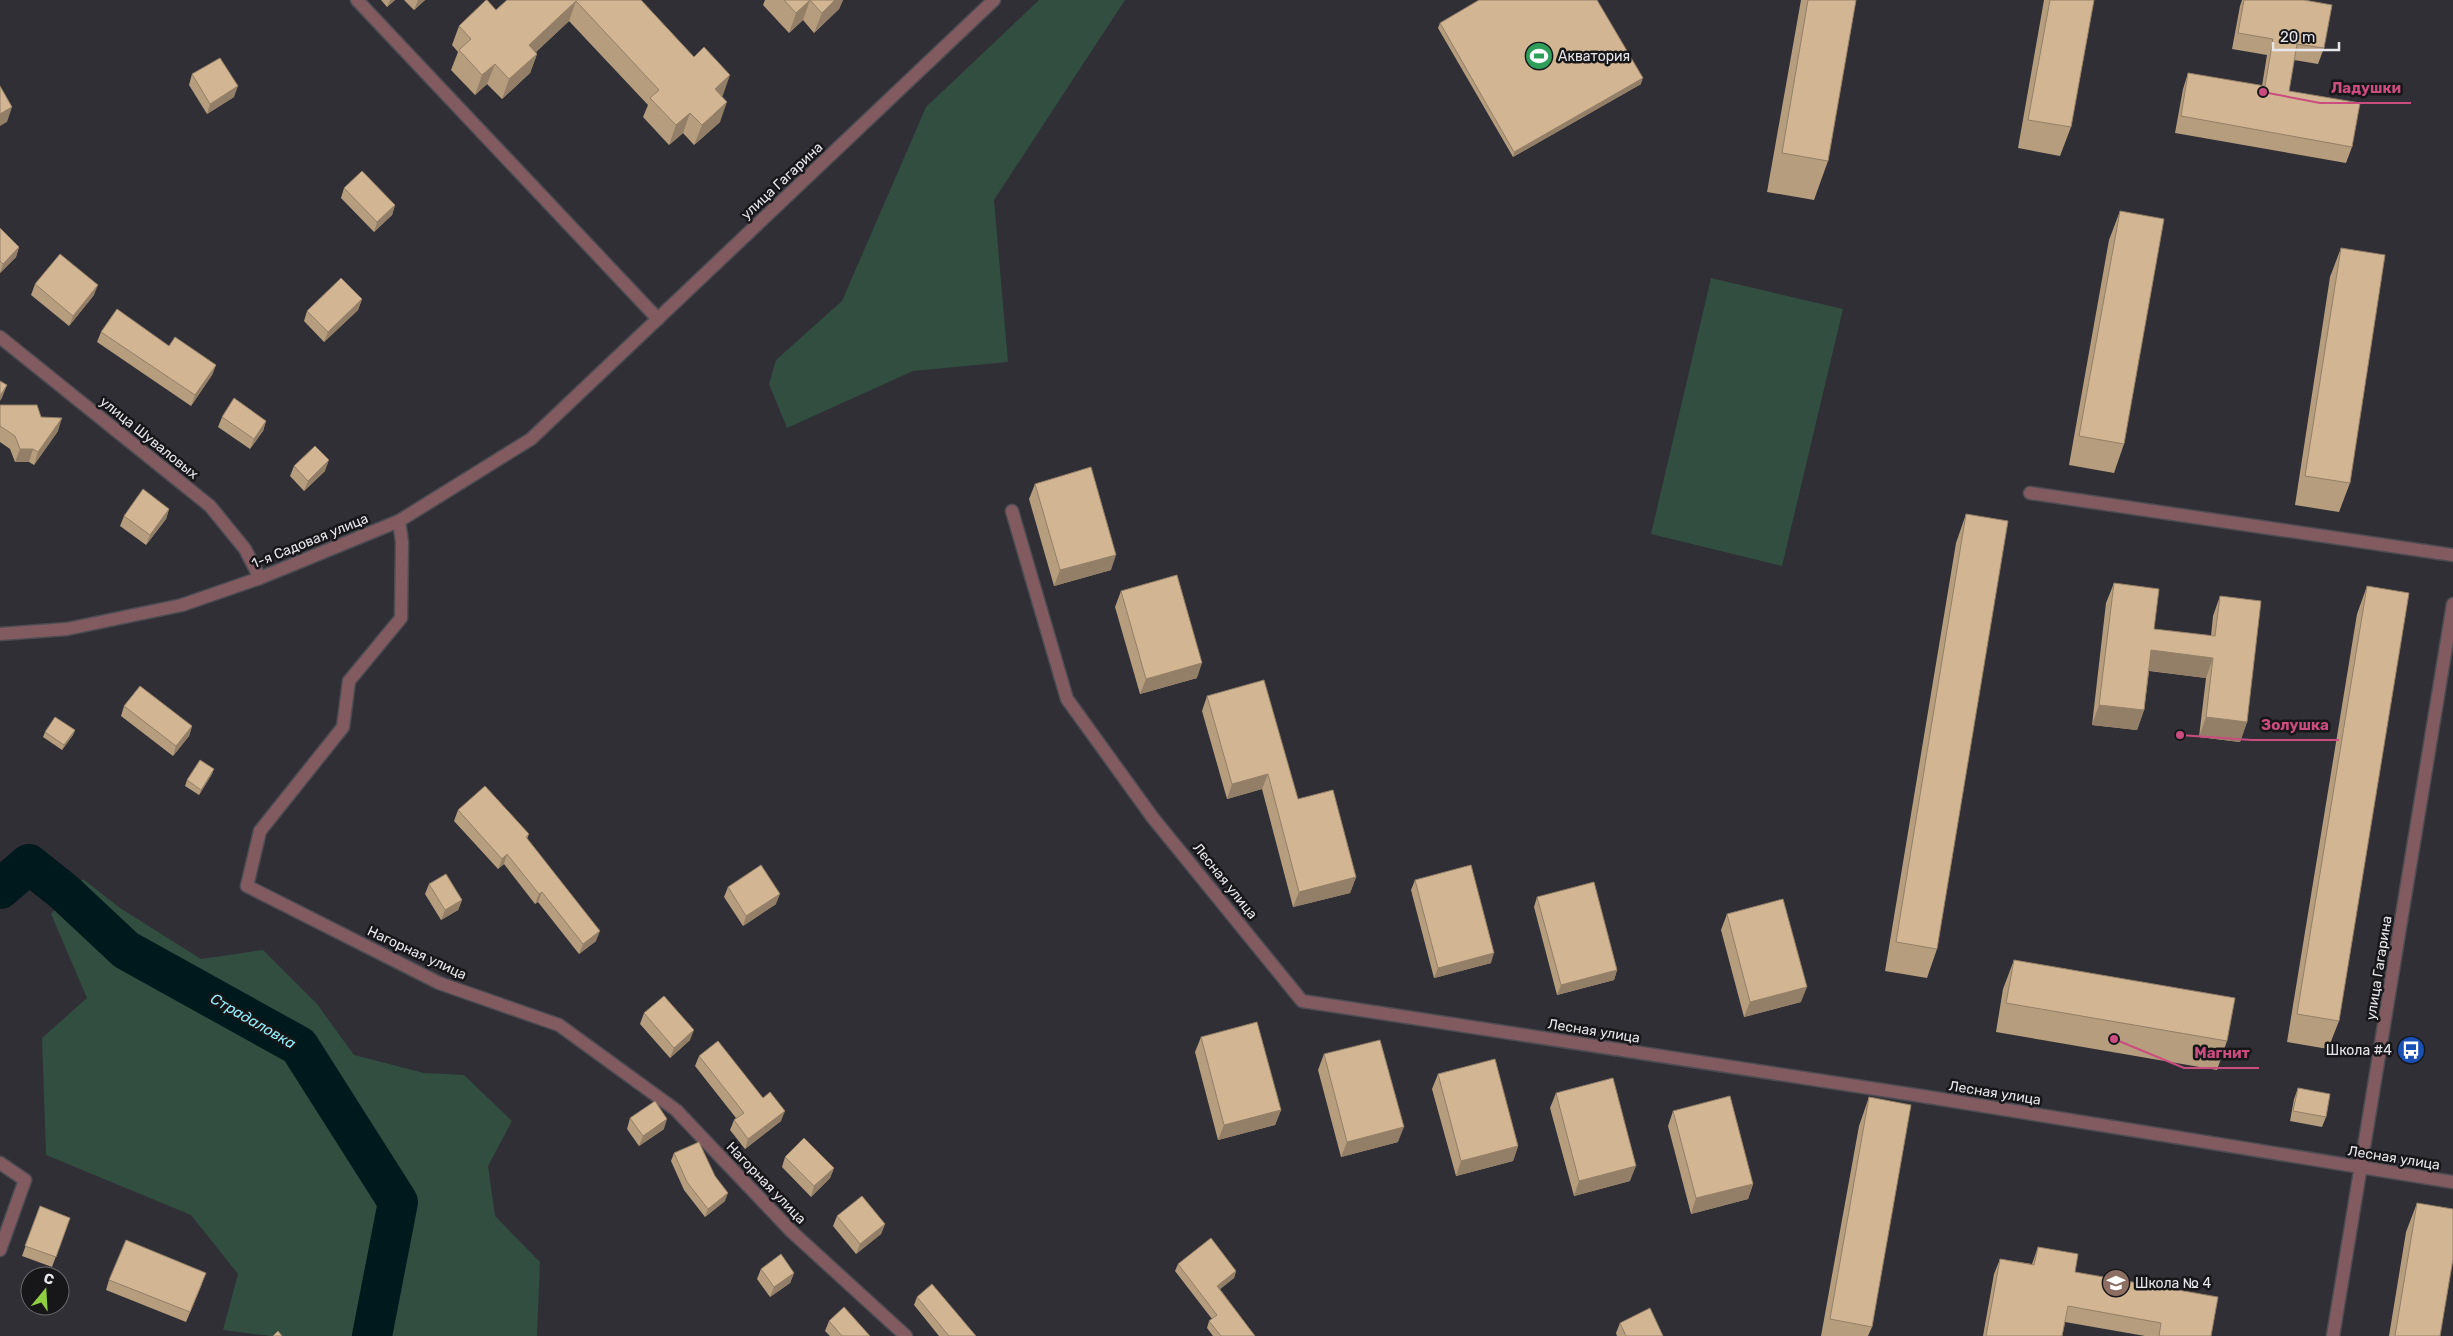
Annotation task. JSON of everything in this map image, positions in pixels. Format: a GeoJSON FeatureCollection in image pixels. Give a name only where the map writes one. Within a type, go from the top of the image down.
{"type":"FeatureCollection","features":[{"type":"Feature","properties":{"kind":"street"},"geometry":{"type":"LineString","coordinates":[[357,0],[658,319]]}},
{"type":"Feature","properties":{"kind":"street","name":"улица Гагарина"},"geometry":{"type":"LineString","coordinates":[[590,382],[994,0]]}},
{"type":"Feature","properties":{"kind":"street","name":"улица Шуваловых"},"geometry":{"type":"LineString","coordinates":[[0,337],[210,506],[246,549],[260,578]]}},
{"type":"Feature","properties":{"kind":"street","name":"1-я Садовая улица"},"geometry":{"type":"LineString","coordinates":[[0,634],[67,629],[182,605],[260,578],[399,521],[531,439],[590,382]]}},
{"type":"Feature","properties":{"kind":"street"},"geometry":{"type":"LineString","coordinates":[[2030,493],[2453,555]]}},
{"type":"Feature","properties":{"kind":"street","name":"Лесная улица"},"geometry":{"type":"LineString","coordinates":[[1012,511],[1067,699],[1153,818],[1302,1001],[1909,1094],[2453,1182]]}},
{"type":"Feature","properties":{"kind":"street","name":"Нагорная улица"},"geometry":{"type":"LineString","coordinates":[[399,521],[402,542],[402,618],[349,681],[343,727],[260,831],[246,886],[439,983],[559,1025],[676,1110],[791,1231],[906,1336]]}},
{"type":"Feature","properties":{"kind":"street","name":"улица Гагарина"},"geometry":{"type":"LineString","coordinates":[[2333,1336],[2453,604]]}},
{"type":"Feature","properties":{"kind":"street"},"geometry":{"type":"LineString","coordinates":[[0,1163],[25,1180],[0,1250]]}},
{"type":"Feature","properties":{"kind":"green space"},"geometry":{"type":"Polygon","coordinates":[[[1039,0],[1125,0],[994,200],[1008,362],[913,371],[787,428],[769,384],[776,360],[842,301],[926,107],[1039,0]]]}},
{"type":"Feature","properties":{"kind":"green space"},"geometry":{"type":"Polygon","coordinates":[[[1711,278],[1843,309],[1782,566],[1651,534],[1711,278]]]}},
{"type":"Feature","properties":{"kind":"green space"},"geometry":{"type":"Polygon","coordinates":[[[83,879],[120,908],[201,959],[263,950],[317,1004],[354,1055],[424,1073],[464,1075],[512,1121],[488,1166],[495,1216],[540,1262],[537,1336],[271,1336],[223,1330],[238,1274],[191,1215],[46,1155],[42,1038],[87,998],[51,914],[83,879]]]}},
{"type":"Feature","properties":{"kind":"building"},"geometry":{"type":"Polygon","coordinates":[[[486,0],[496,10],[507,0],[641,0],[694,57],[704,47],[730,75],[715,89],[727,102],[702,125],[690,113],[676,125],[650,98],[659,90],[576,1],[529,45],[537,54],[509,79],[495,64],[482,75],[459,50],[471,39],[459,26],[486,0]]]}},
{"type":"Feature","properties":{"kind":"building"},"geometry":{"type":"Polygon","coordinates":[[[784,0],[810,0],[796,13],[784,0]]]}},
{"type":"Feature","properties":{"kind":"building"},"geometry":{"type":"Polygon","coordinates":[[[810,0],[835,0],[822,13],[810,0]]]}},
{"type":"Feature","properties":{"kind":"building","name":"Акватория"},"geometry":{"type":"Polygon","coordinates":[[[1479,0],[1597,0],[1643,78],[1514,152],[1440,23],[1479,0]]]}},
{"type":"Feature","properties":{"kind":"building"},"geometry":{"type":"Polygon","coordinates":[[[1808,0],[1856,0],[1828,161],[1782,153],[1808,0]]]}},
{"type":"Feature","properties":{"kind":"building"},"geometry":{"type":"Polygon","coordinates":[[[2050,0],[2094,0],[2071,127],[2028,120],[2050,0]]]}},
{"type":"Feature","properties":{"kind":"building"},"geometry":{"type":"Polygon","coordinates":[[[2244,0],[2304,0],[2332,5],[2324,48],[2297,44],[2289,91],[2360,103],[2352,147],[2181,116],[2188,73],[2265,86],[2273,39],[2238,33],[2244,0]]]}},
{"type":"Feature","properties":{"kind":"building"},"geometry":{"type":"Polygon","coordinates":[[[220,58],[238,86],[210,104],[192,74],[220,58]]]}},
{"type":"Feature","properties":{"kind":"building"},"geometry":{"type":"Polygon","coordinates":[[[0,86],[12,107],[0,114],[0,86]]]}},
{"type":"Feature","properties":{"kind":"building"},"geometry":{"type":"Polygon","coordinates":[[[362,171],[395,205],[377,222],[344,188],[362,171]]]}},
{"type":"Feature","properties":{"kind":"building"},"geometry":{"type":"Polygon","coordinates":[[[2120,211],[2164,219],[2124,444],[2079,436],[2120,211]]]}},
{"type":"Feature","properties":{"kind":"building"},"geometry":{"type":"Polygon","coordinates":[[[0,228],[19,247],[3,264],[0,261],[0,228]]]}},
{"type":"Feature","properties":{"kind":"building"},"geometry":{"type":"Polygon","coordinates":[[[2341,248],[2385,255],[2350,483],[2305,476],[2341,248]]]}},
{"type":"Feature","properties":{"kind":"building"},"geometry":{"type":"Polygon","coordinates":[[[60,254],[98,285],[73,316],[35,284],[60,254]]]}},
{"type":"Feature","properties":{"kind":"building"},"geometry":{"type":"Polygon","coordinates":[[[341,278],[362,299],[328,332],[307,311],[341,278]]]}},
{"type":"Feature","properties":{"kind":"building"},"geometry":{"type":"Polygon","coordinates":[[[117,309],[169,346],[175,337],[216,365],[195,395],[101,332],[117,309]]]}},
{"type":"Feature","properties":{"kind":"building"},"geometry":{"type":"Polygon","coordinates":[[[0,381],[7,385],[0,396],[0,381]]]}},
{"type":"Feature","properties":{"kind":"building"},"geometry":{"type":"Polygon","coordinates":[[[234,398],[266,421],[254,439],[222,417],[234,398]]]}},
{"type":"Feature","properties":{"kind":"building"},"geometry":{"type":"Polygon","coordinates":[[[0,405],[37,405],[41,417],[62,418],[38,452],[33,449],[20,449],[15,436],[0,426],[0,405]]]}},
{"type":"Feature","properties":{"kind":"building"},"geometry":{"type":"Polygon","coordinates":[[[315,446],[329,460],[308,481],[294,466],[315,446]]]}},
{"type":"Feature","properties":{"kind":"building"},"geometry":{"type":"Polygon","coordinates":[[[1091,467],[1116,555],[1060,570],[1035,484],[1091,467]]]}},
{"type":"Feature","properties":{"kind":"building"},"geometry":{"type":"Polygon","coordinates":[[[143,489],[169,509],[150,535],[124,516],[143,489]]]}},
{"type":"Feature","properties":{"kind":"building"},"geometry":{"type":"Polygon","coordinates":[[[1966,514],[2008,521],[1937,949],[1896,942],[1966,514]]]}},
{"type":"Feature","properties":{"kind":"building"},"geometry":{"type":"Polygon","coordinates":[[[1177,575],[1202,663],[1146,679],[1121,591],[1177,575]]]}},
{"type":"Feature","properties":{"kind":"building"},"geometry":{"type":"Polygon","coordinates":[[[2114,583],[2159,589],[2154,629],[2215,636],[2220,596],[2261,601],[2247,722],[2206,717],[2213,658],[2151,650],[2144,710],[2099,705],[2114,583]]]}},
{"type":"Feature","properties":{"kind":"building"},"geometry":{"type":"Polygon","coordinates":[[[2367,586],[2409,593],[2339,1021],[2297,1014],[2367,586]]]}},
{"type":"Feature","properties":{"kind":"building"},"geometry":{"type":"Polygon","coordinates":[[[1264,680],[1298,799],[1333,790],[1356,877],[1299,892],[1268,774],[1232,784],[1207,696],[1264,680]]]}},
{"type":"Feature","properties":{"kind":"building"},"geometry":{"type":"Polygon","coordinates":[[[140,686],[192,726],[176,746],[124,706],[140,686]]]}},
{"type":"Feature","properties":{"kind":"building"},"geometry":{"type":"Polygon","coordinates":[[[55,717],[75,730],[64,745],[45,732],[55,717]]]}},
{"type":"Feature","properties":{"kind":"building"},"geometry":{"type":"Polygon","coordinates":[[[200,760],[214,769],[201,790],[187,780],[200,760]]]}},
{"type":"Feature","properties":{"kind":"building"},"geometry":{"type":"Polygon","coordinates":[[[485,786],[529,834],[526,837],[600,931],[583,944],[542,892],[539,894],[507,854],[502,859],[458,810],[485,786]]]}},
{"type":"Feature","properties":{"kind":"building"},"geometry":{"type":"Polygon","coordinates":[[[761,865],[780,894],[746,916],[728,887],[761,865]]]}},
{"type":"Feature","properties":{"kind":"building"},"geometry":{"type":"Polygon","coordinates":[[[1471,865],[1494,953],[1438,968],[1415,880],[1471,865]]]}},
{"type":"Feature","properties":{"kind":"building"},"geometry":{"type":"Polygon","coordinates":[[[446,874],[462,900],[445,910],[429,884],[446,874]]]}},
{"type":"Feature","properties":{"kind":"building"},"geometry":{"type":"Polygon","coordinates":[[[1594,882],[1617,970],[1561,985],[1537,897],[1594,882]]]}},
{"type":"Feature","properties":{"kind":"building"},"geometry":{"type":"Polygon","coordinates":[[[1783,899],[1807,987],[1750,1002],[1727,914],[1783,899]]]}},
{"type":"Feature","properties":{"kind":"building"},"geometry":{"type":"Polygon","coordinates":[[[2014,960],[2235,998],[2227,1041],[2006,1003],[2014,960]]]}},
{"type":"Feature","properties":{"kind":"building"},"geometry":{"type":"Polygon","coordinates":[[[664,996],[694,1030],[674,1048],[644,1013],[664,996]]]}},
{"type":"Feature","properties":{"kind":"building"},"geometry":{"type":"Polygon","coordinates":[[[1257,1022],[1281,1110],[1224,1125],[1201,1037],[1257,1022]]]}},
{"type":"Feature","properties":{"kind":"building"},"geometry":{"type":"Polygon","coordinates":[[[1380,1040],[1404,1127],[1347,1142],[1324,1054],[1380,1040]]]}},
{"type":"Feature","properties":{"kind":"building"},"geometry":{"type":"Polygon","coordinates":[[[718,1041],[763,1098],[770,1092],[785,1111],[748,1139],[734,1120],[744,1113],[699,1056],[718,1041]]]}},
{"type":"Feature","properties":{"kind":"building"},"geometry":{"type":"Polygon","coordinates":[[[1495,1059],[1518,1146],[1461,1161],[1438,1074],[1495,1059]]]}},
{"type":"Feature","properties":{"kind":"building"},"geometry":{"type":"Polygon","coordinates":[[[1613,1078],[1636,1166],[1579,1181],[1556,1093],[1613,1078]]]}},
{"type":"Feature","properties":{"kind":"building"},"geometry":{"type":"Polygon","coordinates":[[[2298,1088],[2330,1094],[2326,1117],[2293,1111],[2298,1088]]]}},
{"type":"Feature","properties":{"kind":"building"},"geometry":{"type":"Polygon","coordinates":[[[1730,1096],[1753,1184],[1696,1198],[1673,1111],[1730,1096]]]}},
{"type":"Feature","properties":{"kind":"building"},"geometry":{"type":"Polygon","coordinates":[[[1869,1097],[1911,1105],[1872,1327],[1830,1319],[1869,1097]]]}},
{"type":"Feature","properties":{"kind":"building"},"geometry":{"type":"Polygon","coordinates":[[[655,1101],[667,1119],[643,1136],[630,1118],[655,1101]]]}},
{"type":"Feature","properties":{"kind":"building"},"geometry":{"type":"Polygon","coordinates":[[[804,1138],[834,1168],[814,1186],[785,1157],[804,1138]]]}},
{"type":"Feature","properties":{"kind":"building"},"geometry":{"type":"Polygon","coordinates":[[[699,1142],[715,1176],[728,1193],[708,1209],[687,1182],[674,1153],[699,1142]]]}},
{"type":"Feature","properties":{"kind":"building"},"geometry":{"type":"Polygon","coordinates":[[[862,1196],[885,1224],[860,1244],[837,1216],[862,1196]]]}},
{"type":"Feature","properties":{"kind":"building"},"geometry":{"type":"Polygon","coordinates":[[[2417,1203],[2453,1209],[2453,1259],[2440,1336],[2395,1336],[2417,1203]]]}},
{"type":"Feature","properties":{"kind":"building"},"geometry":{"type":"Polygon","coordinates":[[[40,1206],[70,1218],[56,1257],[25,1246],[40,1206]]]}},
{"type":"Feature","properties":{"kind":"building"},"geometry":{"type":"Polygon","coordinates":[[[1211,1238],[1236,1271],[1217,1286],[1255,1336],[1221,1336],[1209,1321],[1217,1315],[1178,1264],[1211,1238]]]}},
{"type":"Feature","properties":{"kind":"building"},"geometry":{"type":"Polygon","coordinates":[[[126,1240],[206,1273],[190,1312],[109,1280],[126,1240]]]}},
{"type":"Feature","properties":{"kind":"building"},"geometry":{"type":"Polygon","coordinates":[[[2038,1247],[2078,1254],[2075,1272],[2218,1297],[2211,1336],[2159,1336],[2161,1323],[2068,1306],[2062,1336],[1986,1336],[2000,1259],[2034,1265],[2038,1247]]]}},
{"type":"Feature","properties":{"kind":"building"},"geometry":{"type":"Polygon","coordinates":[[[781,1254],[794,1273],[774,1287],[761,1269],[781,1254]]]}},
{"type":"Feature","properties":{"kind":"building"},"geometry":{"type":"Polygon","coordinates":[[[932,1284],[976,1336],[949,1336],[917,1297],[932,1284]]]}},
{"type":"Feature","properties":{"kind":"building"},"geometry":{"type":"Polygon","coordinates":[[[844,1307],[870,1336],[842,1336],[829,1321],[844,1307]]]}},
{"type":"Feature","properties":{"kind":"building"},"geometry":{"type":"Polygon","coordinates":[[[1650,1308],[1663,1336],[1626,1336],[1620,1323],[1650,1308]]]}},
{"type":"Feature","properties":{"kind":"building"},"geometry":{"type":"Polygon","coordinates":[[[278,1331],[282,1336],[273,1336],[278,1331]]]}},
{"type":"Feature","properties":{"kind":"waterway","name":"Страдаловка"},"geometry":{"type":"LineString","coordinates":[[0,889],[29,864],[64,892],[126,950],[299,1046],[398,1202],[372,1336]]}},
{"type":"Feature","properties":{"kind":"place","name":"Акватория"},"geometry":{"type":"Point","coordinates":[1539,56]}},
{"type":"Feature","properties":{"kind":"place","name":"Ладушки"},"geometry":{"type":"Point","coordinates":[2263,92]}},
{"type":"Feature","properties":{"kind":"place","name":"Золушка"},"geometry":{"type":"Point","coordinates":[2180,735]}},
{"type":"Feature","properties":{"kind":"place","name":"Магнит"},"geometry":{"type":"Point","coordinates":[2114,1039]}},
{"type":"Feature","properties":{"kind":"place","name":"Школа #4"},"geometry":{"type":"Point","coordinates":[2411,1050]}},
{"type":"Feature","properties":{"kind":"place","name":"Школа № 4"},"geometry":{"type":"Point","coordinates":[2116,1283]}}]}
